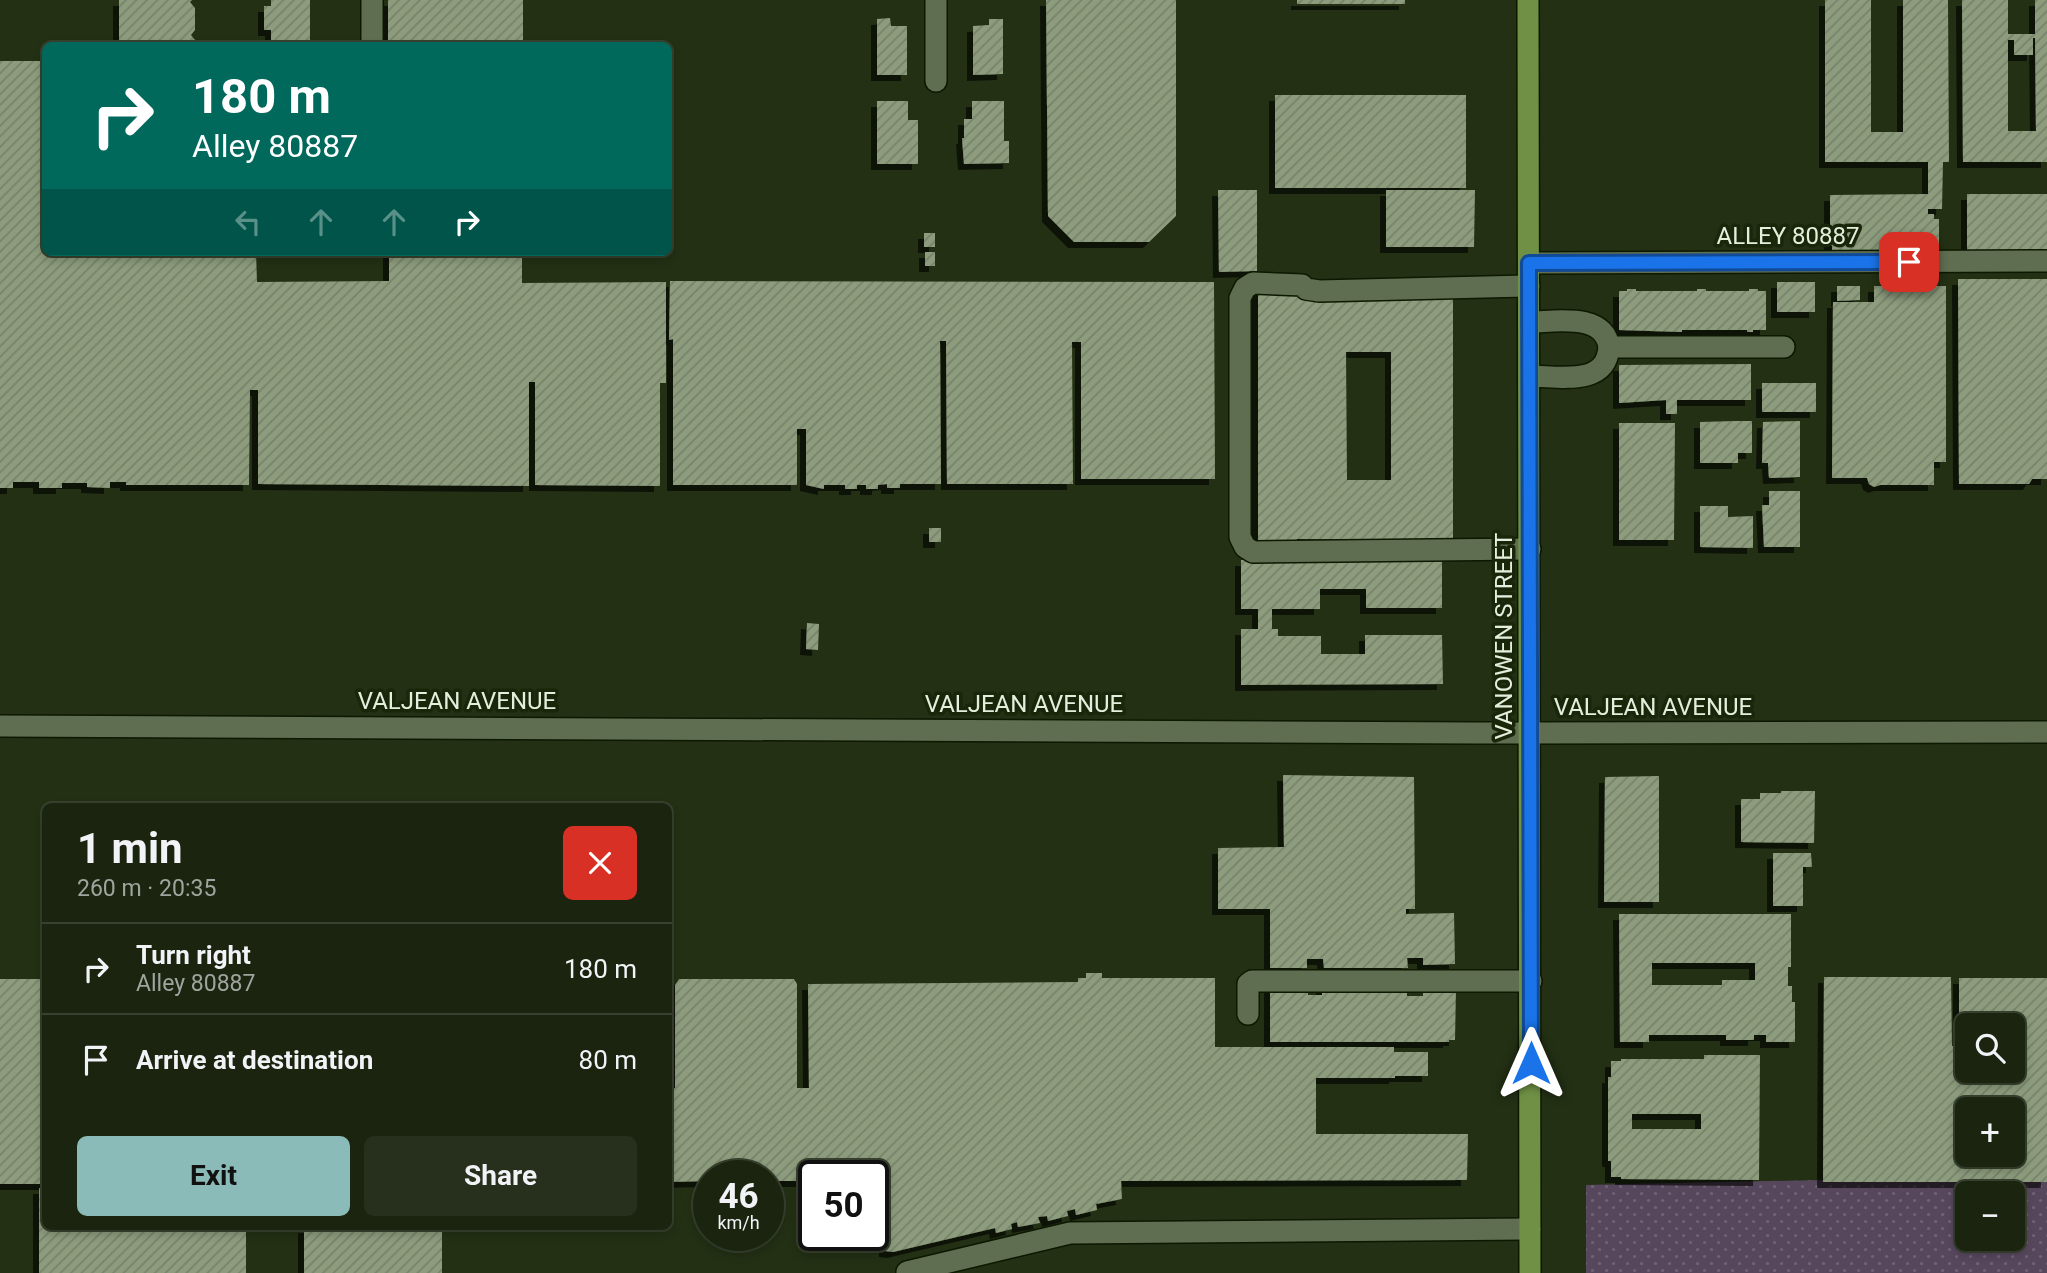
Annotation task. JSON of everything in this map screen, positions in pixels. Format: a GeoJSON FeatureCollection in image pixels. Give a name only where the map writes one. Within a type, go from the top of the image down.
{"type":"FeatureCollection","features":[{"type":"Feature","properties":{"kind":"main road","name":"VANOWEN STREET"},"geometry":{"type":"LineString","coordinates":[[1528,0],[1530,1273]]}},
{"type":"Feature","properties":{"kind":"street"},"geometry":{"type":"LineString","coordinates":[[372,0],[372,42]]}},
{"type":"Feature","properties":{"kind":"street"},"geometry":{"type":"LineString","coordinates":[[936,0],[936,81]]}},
{"type":"Feature","properties":{"kind":"street","name":"ALLEY 80887"},"geometry":{"type":"LineString","coordinates":[[1529,263],[2047,261]]}},
{"type":"Feature","properties":{"kind":"street"},"geometry":{"type":"LineString","coordinates":[[1529,286],[1320,290],[1307,289],[1302,285],[1253,283],[1245,288],[1240,298],[1240,537],[1245,547],[1253,552],[1530,549]]}},
{"type":"Feature","properties":{"kind":"street"},"geometry":{"type":"LineString","coordinates":[[1529,322],[1586,322],[1599,326],[1608,336],[1609,346],[1608,359],[1601,370],[1588,375],[1529,376]]}},
{"type":"Feature","properties":{"kind":"street"},"geometry":{"type":"LineString","coordinates":[[1609,346],[1784,347]]}},
{"type":"Feature","properties":{"kind":"street","name":"VALJEAN AVENUE"},"geometry":{"type":"LineString","coordinates":[[0,726],[1529,733],[2047,732]]}},
{"type":"Feature","properties":{"kind":"street"},"geometry":{"type":"LineString","coordinates":[[1248,1014],[1248,984],[1252,981],[1531,981]]}},
{"type":"Feature","properties":{"kind":"street"},"geometry":{"type":"LineString","coordinates":[[907,1272],[1051,1236],[1082,1232],[1530,1229]]}},
{"type":"Feature","properties":{"kind":"shaded area"},"geometry":{"type":"Polygon","coordinates":[[[1821,1180],[2047,1181],[2047,1273],[1586,1273],[1586,1185],[1821,1180]]]}},
{"type":"Feature","properties":{"kind":"building"},"geometry":{"type":"Polygon","coordinates":[[[119,0],[192,0],[190,2],[195,8],[195,30],[191,35],[195,42],[119,42],[119,0]]]}},
{"type":"Feature","properties":{"kind":"building"},"geometry":{"type":"Polygon","coordinates":[[[271,0],[310,0],[310,42],[271,42],[271,30],[264,30],[264,6],[271,6],[271,0]]]}},
{"type":"Feature","properties":{"kind":"building"},"geometry":{"type":"Polygon","coordinates":[[[388,0],[523,0],[523,42],[388,42],[388,0]]]}},
{"type":"Feature","properties":{"kind":"building"},"geometry":{"type":"Polygon","coordinates":[[[1046,0],[1176,0],[1176,216],[1149,242],[1074,242],[1048,216],[1046,0]]]}},
{"type":"Feature","properties":{"kind":"building"},"geometry":{"type":"Polygon","coordinates":[[[1297,0],[1405,0],[1405,4],[1297,4],[1297,0]]]}},
{"type":"Feature","properties":{"kind":"building"},"geometry":{"type":"Polygon","coordinates":[[[1825,0],[1871,0],[1871,132],[1903,132],[1903,0],[1948,0],[1949,162],[1943,162],[1942,209],[1928,209],[1928,214],[1934,214],[1934,219],[1939,219],[1939,250],[1832,250],[1830,246],[1830,195],[1928,194],[1928,162],[1825,162],[1825,0]]]}},
{"type":"Feature","properties":{"kind":"building"},"geometry":{"type":"Polygon","coordinates":[[[1962,0],[2008,0],[2008,34],[2035,34],[2035,0],[2047,0],[2047,162],[1963,162],[1962,0]],[[2035,38],[2033,55],[2014,55],[2014,40],[2008,40],[2008,131],[2036,131],[2035,38]]]}},
{"type":"Feature","properties":{"kind":"building"},"geometry":{"type":"Polygon","coordinates":[[[890,18],[891,26],[907,26],[907,75],[877,75],[877,19],[890,18]]]}},
{"type":"Feature","properties":{"kind":"building"},"geometry":{"type":"Polygon","coordinates":[[[989,19],[1003,19],[1003,74],[973,75],[973,26],[989,25],[989,19]]]}},
{"type":"Feature","properties":{"kind":"building"},"geometry":{"type":"Polygon","coordinates":[[[0,61],[42,61],[42,256],[256,256],[257,282],[389,281],[389,256],[522,256],[522,283],[666,282],[666,383],[660,383],[660,486],[535,485],[535,382],[529,382],[529,486],[258,484],[258,390],[250,390],[249,485],[126,485],[126,482],[110,482],[110,488],[87,487],[87,483],[62,483],[62,488],[39,488],[39,482],[13,482],[13,488],[0,488],[0,61]]]}},
{"type":"Feature","properties":{"kind":"building"},"geometry":{"type":"Polygon","coordinates":[[[1275,95],[1466,95],[1466,188],[1275,188],[1275,95]]]}},
{"type":"Feature","properties":{"kind":"building"},"geometry":{"type":"Polygon","coordinates":[[[877,101],[908,101],[908,120],[918,120],[918,164],[877,164],[877,101]]]}},
{"type":"Feature","properties":{"kind":"building"},"geometry":{"type":"Polygon","coordinates":[[[972,101],[1004,101],[1004,141],[1009,141],[1009,163],[964,164],[964,119],[972,119],[972,101]]]}},
{"type":"Feature","properties":{"kind":"building"},"geometry":{"type":"Polygon","coordinates":[[[1218,190],[1257,190],[1257,271],[1219,272],[1218,190]]]}},
{"type":"Feature","properties":{"kind":"building"},"geometry":{"type":"Polygon","coordinates":[[[1386,190],[1475,190],[1474,247],[1386,247],[1386,190]]]}},
{"type":"Feature","properties":{"kind":"building"},"geometry":{"type":"Polygon","coordinates":[[[1967,194],[2047,194],[2047,250],[1967,250],[1967,194]]]}},
{"type":"Feature","properties":{"kind":"building"},"geometry":{"type":"Polygon","coordinates":[[[924,233],[935,233],[935,247],[924,247],[924,233]]]}},
{"type":"Feature","properties":{"kind":"building"},"geometry":{"type":"Polygon","coordinates":[[[925,252],[935,252],[935,266],[925,266],[925,252]]]}},
{"type":"Feature","properties":{"kind":"building"},"geometry":{"type":"Polygon","coordinates":[[[1958,279],[2047,279],[2047,479],[2032,479],[2029,484],[1959,484],[1958,279]]]}},
{"type":"Feature","properties":{"kind":"building"},"geometry":{"type":"Polygon","coordinates":[[[670,281],[1214,282],[1215,479],[1081,479],[1081,342],[1072,342],[1073,484],[947,484],[946,341],[940,341],[941,484],[900,484],[900,488],[887,488],[887,484],[878,485],[878,489],[866,489],[866,485],[857,485],[857,489],[845,489],[845,485],[824,485],[824,489],[806,485],[806,429],[797,429],[797,485],[673,485],[673,339],[669,340],[670,281]]]}},
{"type":"Feature","properties":{"kind":"building"},"geometry":{"type":"Polygon","coordinates":[[[1777,282],[1815,282],[1815,312],[1777,312],[1777,282]]]}},
{"type":"Feature","properties":{"kind":"building"},"geometry":{"type":"Polygon","coordinates":[[[1258,286],[1453,292],[1453,540],[1297,539],[1297,546],[1258,546],[1258,286]],[[1346,352],[1347,480],[1391,480],[1391,352],[1346,352]]]}},
{"type":"Feature","properties":{"kind":"building"},"geometry":{"type":"Polygon","coordinates":[[[1837,286],[1860,286],[1860,300],[1837,301],[1837,286]]]}},
{"type":"Feature","properties":{"kind":"building"},"geometry":{"type":"Polygon","coordinates":[[[1874,286],[1946,286],[1946,462],[1934,462],[1934,485],[1874,487],[1869,484],[1867,478],[1832,478],[1833,302],[1874,302],[1874,286]]]}},
{"type":"Feature","properties":{"kind":"building"},"geometry":{"type":"Polygon","coordinates":[[[1619,291],[1766,291],[1766,330],[1619,330],[1619,291]]]}},
{"type":"Feature","properties":{"kind":"building"},"geometry":{"type":"Polygon","coordinates":[[[1751,364],[1751,400],[1677,400],[1677,414],[1666,414],[1666,400],[1619,403],[1619,365],[1751,364]]]}},
{"type":"Feature","properties":{"kind":"building"},"geometry":{"type":"Polygon","coordinates":[[[1762,383],[1816,383],[1816,412],[1762,412],[1762,383]]]}},
{"type":"Feature","properties":{"kind":"building"},"geometry":{"type":"Polygon","coordinates":[[[1752,421],[1752,453],[1738,453],[1738,463],[1700,463],[1700,422],[1752,421]]]}},
{"type":"Feature","properties":{"kind":"building"},"geometry":{"type":"Polygon","coordinates":[[[1800,421],[1800,477],[1769,478],[1768,463],[1762,463],[1763,422],[1800,421]]]}},
{"type":"Feature","properties":{"kind":"building"},"geometry":{"type":"Polygon","coordinates":[[[1619,423],[1675,423],[1674,540],[1619,540],[1619,423]]]}},
{"type":"Feature","properties":{"kind":"building"},"geometry":{"type":"Polygon","coordinates":[[[1769,491],[1800,491],[1800,547],[1764,547],[1762,505],[1769,505],[1769,491]]]}},
{"type":"Feature","properties":{"kind":"building"},"geometry":{"type":"Polygon","coordinates":[[[1700,506],[1728,506],[1728,517],[1753,516],[1753,548],[1700,547],[1700,506]]]}},
{"type":"Feature","properties":{"kind":"building"},"geometry":{"type":"Polygon","coordinates":[[[929,528],[941,528],[941,542],[929,542],[929,528]]]}},
{"type":"Feature","properties":{"kind":"building"},"geometry":{"type":"Polygon","coordinates":[[[1241,560],[1442,560],[1442,608],[1366,608],[1366,589],[1320,589],[1320,609],[1272,609],[1272,629],[1278,629],[1278,636],[1321,636],[1321,654],[1365,654],[1365,635],[1442,635],[1443,684],[1241,685],[1241,629],[1258,629],[1258,609],[1241,609],[1241,560]]]}},
{"type":"Feature","properties":{"kind":"building"},"geometry":{"type":"Polygon","coordinates":[[[807,623],[819,624],[818,650],[806,649],[807,623]]]}},
{"type":"Feature","properties":{"kind":"building"},"geometry":{"type":"Polygon","coordinates":[[[1283,775],[1414,777],[1415,909],[1406,909],[1406,914],[1454,913],[1455,964],[1423,965],[1423,958],[1407,958],[1408,968],[1324,968],[1323,959],[1307,959],[1307,968],[1270,968],[1270,909],[1218,909],[1218,848],[1284,847],[1283,775]]]}},
{"type":"Feature","properties":{"kind":"building"},"geometry":{"type":"Polygon","coordinates":[[[1659,776],[1659,902],[1604,902],[1605,777],[1659,776]]]}},
{"type":"Feature","properties":{"kind":"building"},"geometry":{"type":"Polygon","coordinates":[[[1815,791],[1814,843],[1741,842],[1741,799],[1760,799],[1760,793],[1815,791]]]}},
{"type":"Feature","properties":{"kind":"building"},"geometry":{"type":"Polygon","coordinates":[[[1773,853],[1811,853],[1812,867],[1803,867],[1803,906],[1773,906],[1773,853]]]}},
{"type":"Feature","properties":{"kind":"building"},"geometry":{"type":"Polygon","coordinates":[[[1619,914],[1791,914],[1791,967],[1788,967],[1788,986],[1792,986],[1792,1002],[1795,1002],[1795,1042],[1766,1042],[1766,1035],[1754,1035],[1754,1040],[1726,1040],[1726,1035],[1649,1035],[1649,1042],[1620,1042],[1619,914]],[[1652,963],[1652,985],[1722,985],[1722,980],[1755,980],[1755,963],[1652,963]]]}},
{"type":"Feature","properties":{"kind":"building"},"geometry":{"type":"Polygon","coordinates":[[[1086,973],[1102,973],[1102,978],[1215,978],[1215,1047],[1394,1047],[1394,1052],[1428,1052],[1428,1076],[1316,1078],[1316,1134],[1468,1134],[1467,1180],[1121,1181],[1122,1199],[1096,1204],[1097,1210],[1076,1215],[1075,1209],[1067,1211],[1068,1216],[1048,1221],[1047,1216],[1038,1217],[1040,1223],[1018,1227],[1017,1222],[1011,1224],[1012,1229],[996,1233],[995,1228],[893,1252],[885,1251],[889,1251],[889,1160],[798,1160],[798,1181],[784,1181],[784,1160],[693,1160],[693,1181],[672,1182],[675,985],[679,979],[794,979],[797,984],[797,1088],[809,1088],[808,984],[1078,982],[1078,978],[1086,978],[1086,973]]]}},
{"type":"Feature","properties":{"kind":"building"},"geometry":{"type":"Polygon","coordinates":[[[1824,977],[1951,977],[1955,1083],[2025,1083],[2025,1013],[1959,1013],[1959,978],[2047,978],[2047,1182],[1823,1182],[1824,977]]]}},
{"type":"Feature","properties":{"kind":"building"},"geometry":{"type":"Polygon","coordinates":[[[0,979],[42,979],[42,1184],[0,1184],[0,979]]]}},
{"type":"Feature","properties":{"kind":"building"},"geometry":{"type":"Polygon","coordinates":[[[1270,986],[1308,986],[1308,995],[1322,995],[1322,986],[1407,986],[1407,996],[1423,996],[1423,991],[1456,989],[1455,1040],[1270,1042],[1270,986]]]}},
{"type":"Feature","properties":{"kind":"building"},"geometry":{"type":"Polygon","coordinates":[[[1704,1055],[1760,1055],[1759,1180],[1611,1177],[1611,1161],[1608,1161],[1608,1077],[1611,1077],[1611,1061],[1704,1059],[1704,1055]],[[1632,1114],[1632,1129],[1701,1129],[1701,1114],[1632,1114]]]}},
{"type":"Feature","properties":{"kind":"building"},"geometry":{"type":"Polygon","coordinates":[[[39,1188],[42,1188],[42,1230],[246,1230],[246,1273],[39,1273],[39,1188]]]}},
{"type":"Feature","properties":{"kind":"building"},"geometry":{"type":"Polygon","coordinates":[[[304,1230],[442,1230],[442,1273],[304,1273],[304,1230]]]}},
{"type":"Feature","properties":{"kind":"route"},"geometry":{"type":"LineString","coordinates":[[1531,1063],[1529,263],[1909,262]]}}]}
